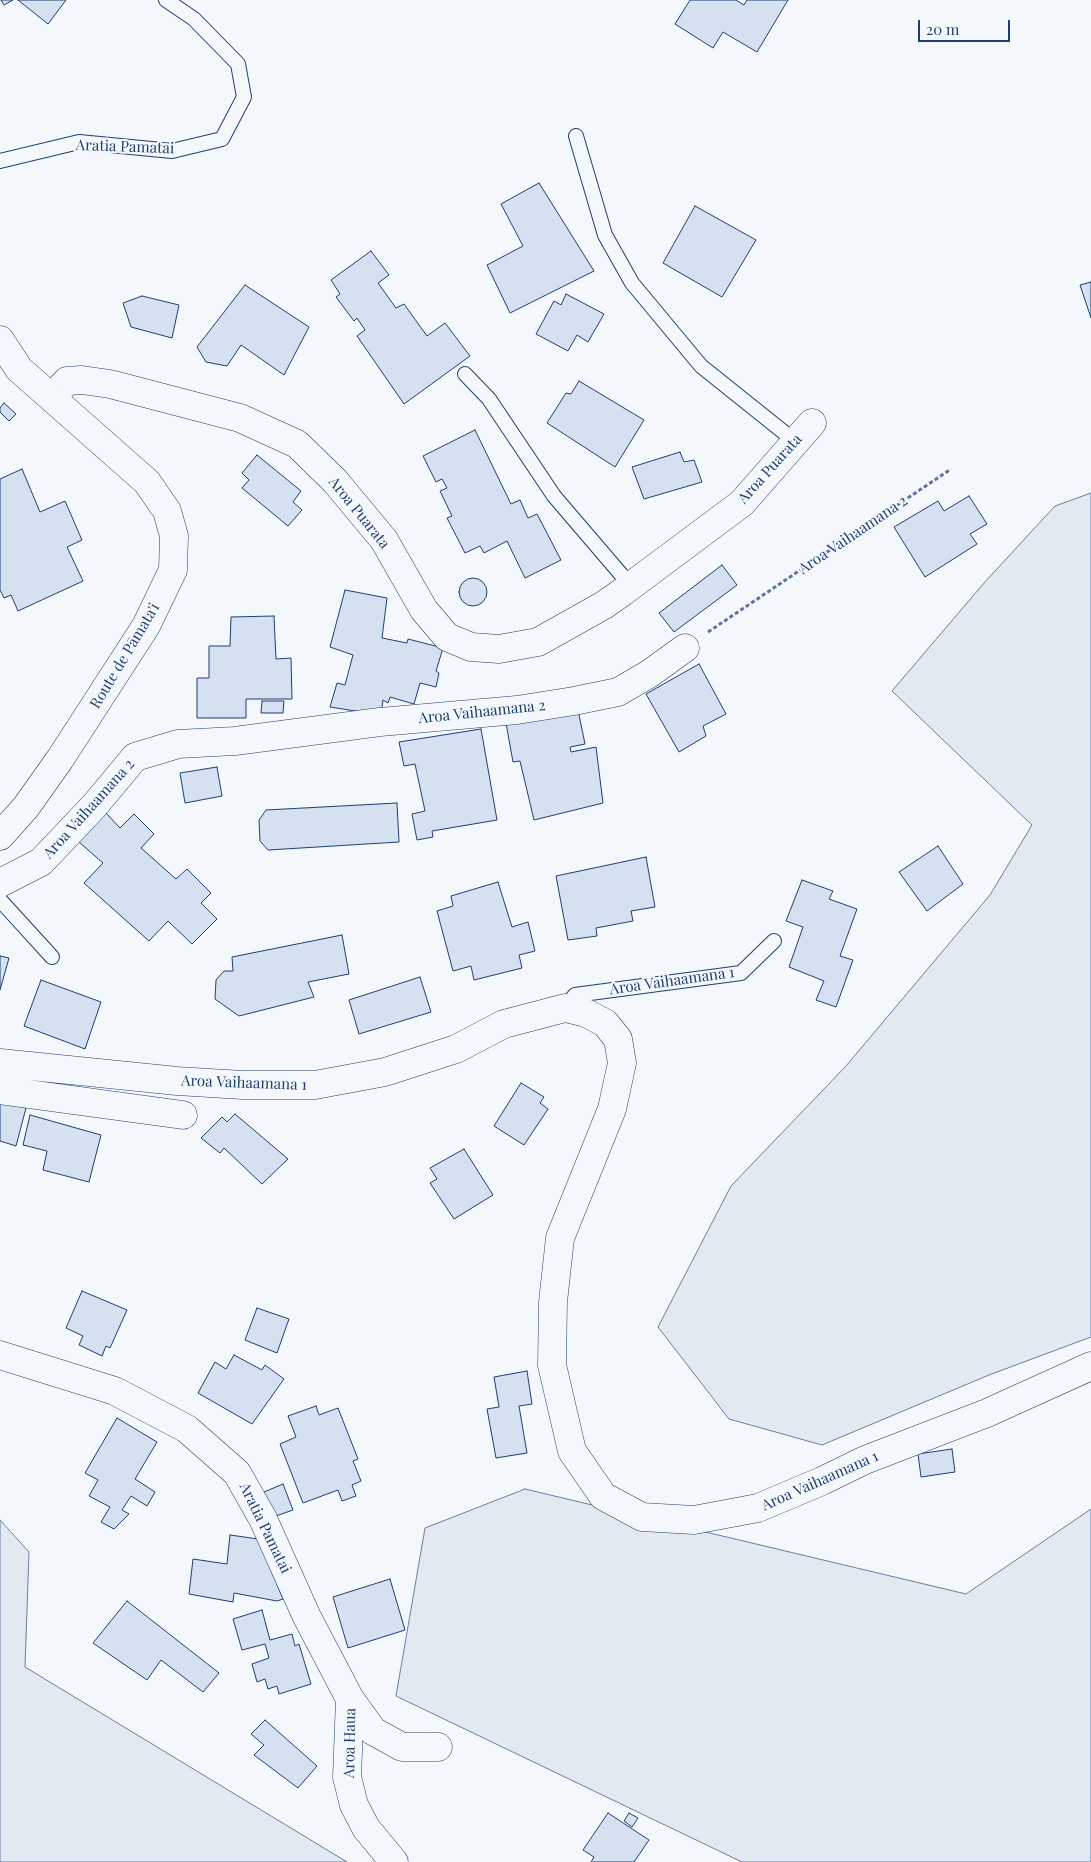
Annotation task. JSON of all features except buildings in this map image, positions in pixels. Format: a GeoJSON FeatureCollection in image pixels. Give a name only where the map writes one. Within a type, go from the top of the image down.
{"type":"FeatureCollection","features":[{"type":"Feature","properties":{"kind":"street","name":"Route de Pāmata'i"},"geometry":{"type":"LineString","coordinates":[[0,836],[32,799],[100,699],[146,626],[173,570],[174,536],[166,511],[147,482],[19,369],[4,353]]}},
{"type":"Feature","properties":{"kind":"street","name":"Aroa Puarata"},"geometry":{"type":"LineString","coordinates":[[52,397],[67,381],[82,380],[110,384],[240,418],[297,444],[335,481],[384,540],[424,610],[447,637],[471,646],[499,649],[538,642],[604,605],[631,586],[742,503],[804,432]]}},
{"type":"Feature","properties":{"kind":"street","name":"Aroa Vaihaamana 2"},"geometry":{"type":"LineString","coordinates":[[0,884],[42,862],[95,805],[135,757],[178,744],[235,741],[380,722],[517,710],[574,701],[618,692],[649,674],[685,648]]}},
{"type":"Feature","properties":{"kind":"street","name":"Aroa Vaihaamana 1"},"geometry":{"type":"LineString","coordinates":[[0,1063],[29,1068],[177,1081],[243,1085],[314,1085],[385,1072],[456,1049],[504,1024],[565,1008],[586,1013],[605,1023],[618,1039],[622,1063],[612,1109],[560,1238],[553,1302],[552,1365],[572,1451],[603,1496],[642,1517],[694,1520],[758,1508],[822,1481],[865,1460],[987,1413],[1091,1366]]}},
{"type":"Feature","properties":{"kind":"street"},"geometry":{"type":"LineString","coordinates":[[0,1090],[182,1115]]}},
{"type":"Feature","properties":{"kind":"street","name":"Aratia Pamatai"},"geometry":{"type":"LineString","coordinates":[[0,1355],[115,1391],[187,1429],[237,1473],[263,1519],[307,1617],[350,1699],[373,1731],[402,1747],[438,1747]]}},
{"type":"Feature","properties":{"kind":"street","name":"Aroa Haua"},"geometry":{"type":"LineString","coordinates":[[350,1699],[347,1777],[354,1805],[366,1828],[394,1862]]}},
{"type":"Feature","properties":{"kind":"lane","name":"Aratia Pamatai"},"geometry":{"type":"LineString","coordinates":[[0,161],[79,142],[172,152],[222,139],[244,97],[238,64],[194,19],[166,0]]}},
{"type":"Feature","properties":{"kind":"lane"},"geometry":{"type":"LineString","coordinates":[[576,136],[605,235],[632,283],[701,366],[804,432]]}},
{"type":"Feature","properties":{"kind":"lane"},"geometry":{"type":"LineString","coordinates":[[465,374],[489,399],[554,496],[631,586]]}},
{"type":"Feature","properties":{"kind":"lane"},"geometry":{"type":"LineString","coordinates":[[0,900],[52,957]]}},
{"type":"Feature","properties":{"kind":"lane","name":"Aroa Vaihaamana 1"},"geometry":{"type":"LineString","coordinates":[[565,1008],[575,994],[741,973],[774,941]]}},
{"type":"Feature","properties":{"kind":"path","name":"Aroa Vaihaamana 2"},"geometry":{"type":"LineString","coordinates":[[685,648],[951,469]]}},
{"type":"Feature","properties":{"kind":"shaded area"},"geometry":{"type":"Polygon","coordinates":[[[1091,493],[1091,1337],[989,1375],[822,1445],[729,1419],[658,1327],[731,1186],[846,1066],[990,895],[1032,825],[892,691],[984,583],[1055,506],[1091,493]]]}},
{"type":"Feature","properties":{"kind":"shaded area"},"geometry":{"type":"Polygon","coordinates":[[[525,1489],[966,1594],[1091,1509],[1091,1862],[742,1862],[396,1696],[425,1528],[525,1489]]]}},
{"type":"Feature","properties":{"kind":"shaded area"},"geometry":{"type":"Polygon","coordinates":[[[0,1520],[29,1552],[25,1667],[347,1862],[0,1862],[0,1520]]]}}]}
